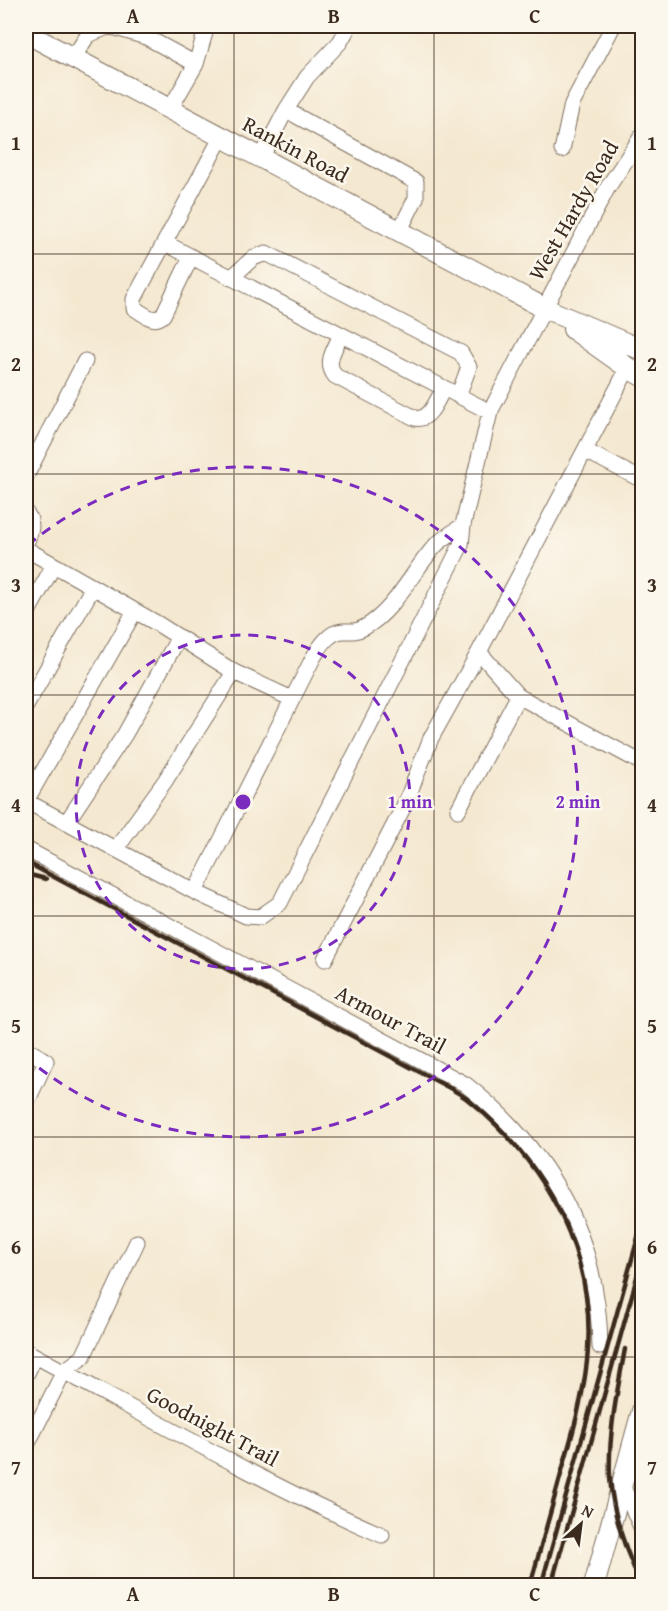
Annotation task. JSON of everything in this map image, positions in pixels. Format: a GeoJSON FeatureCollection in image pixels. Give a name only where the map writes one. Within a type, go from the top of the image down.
{"type":"FeatureCollection","features":[{"type":"Feature","properties":{"kind":"main road","name":"Rankin Road"},"geometry":{"type":"LineString","coordinates":[[26,33],[544,308],[642,350]]}},
{"type":"Feature","properties":{"kind":"main road","name":"Rankin Road"},"geometry":{"type":"LineString","coordinates":[[544,308],[635,372]]}},
{"type":"Feature","properties":{"kind":"main road"},"geometry":{"type":"LineString","coordinates":[[594,1586],[642,1411]]}},
{"type":"Feature","properties":{"kind":"street"},"geometry":{"type":"LineString","coordinates":[[73,58],[88,35],[110,26],[146,37],[196,64]]}},
{"type":"Feature","properties":{"kind":"street"},"geometry":{"type":"LineString","coordinates":[[170,109],[196,64],[207,26]]}},
{"type":"Feature","properties":{"kind":"street"},"geometry":{"type":"LineString","coordinates":[[261,158],[306,77],[340,42],[349,26]]}},
{"type":"Feature","properties":{"kind":"street"},"geometry":{"type":"LineString","coordinates":[[562,150],[572,104],[613,26]]}},
{"type":"Feature","properties":{"kind":"street"},"geometry":{"type":"LineString","coordinates":[[286,110],[416,182],[416,198],[399,232]]}},
{"type":"Feature","properties":{"kind":"street"},"geometry":{"type":"LineString","coordinates":[[191,257],[159,320],[154,320],[134,308],[132,304],[222,136]]}},
{"type":"Feature","properties":{"kind":"street","name":"West Hardy Road"},"geometry":{"type":"LineString","coordinates":[[26,801],[195,892],[246,916],[260,917],[279,903],[461,545],[463,525],[490,412],[608,187],[642,136]]}},
{"type":"Feature","properties":{"kind":"street"},"geometry":{"type":"LineString","coordinates":[[165,243],[490,412]]}},
{"type":"Feature","properties":{"kind":"street"},"geometry":{"type":"LineString","coordinates":[[231,278],[253,258],[266,253],[461,353],[470,367],[458,396]]}},
{"type":"Feature","properties":{"kind":"street"},"geometry":{"type":"LineString","coordinates":[[341,335],[330,360],[330,370],[335,376],[415,418],[426,417],[444,388]]}},
{"type":"Feature","properties":{"kind":"street"},"geometry":{"type":"LineString","coordinates":[[26,476],[85,361]]}},
{"type":"Feature","properties":{"kind":"street"},"geometry":{"type":"LineString","coordinates":[[325,959],[406,802],[431,738],[586,451],[635,372]]}},
{"type":"Feature","properties":{"kind":"street"},"geometry":{"type":"LineString","coordinates":[[586,451],[642,480]]}},
{"type":"Feature","properties":{"kind":"street"},"geometry":{"type":"LineString","coordinates":[[26,513],[31,522],[31,531],[26,543]]}},
{"type":"Feature","properties":{"kind":"street"},"geometry":{"type":"LineString","coordinates":[[195,892],[313,658],[328,638],[336,633],[354,632],[367,627],[390,605],[437,544],[463,525]]}},
{"type":"Feature","properties":{"kind":"street"},"geometry":{"type":"LineString","coordinates":[[26,549],[93,586],[234,672],[292,699]]}},
{"type":"Feature","properties":{"kind":"street"},"geometry":{"type":"LineString","coordinates":[[26,615],[54,565]]}},
{"type":"Feature","properties":{"kind":"street"},"geometry":{"type":"LineString","coordinates":[[26,706],[93,586]]}},
{"type":"Feature","properties":{"kind":"street"},"geometry":{"type":"LineString","coordinates":[[26,801],[135,611]]}},
{"type":"Feature","properties":{"kind":"street"},"geometry":{"type":"LineString","coordinates":[[66,823],[125,734],[179,637]]}},
{"type":"Feature","properties":{"kind":"street"},"geometry":{"type":"LineString","coordinates":[[478,652],[518,696],[642,763]]}},
{"type":"Feature","properties":{"kind":"street"},"geometry":{"type":"LineString","coordinates":[[116,849],[165,781],[234,672]]}},
{"type":"Feature","properties":{"kind":"street"},"geometry":{"type":"LineString","coordinates":[[458,810],[518,696]]}},
{"type":"Feature","properties":{"kind":"street","name":"Armour Trail"},"geometry":{"type":"LineString","coordinates":[[26,849],[465,1084],[486,1100],[537,1155],[556,1183],[571,1212],[580,1232],[594,1277],[599,1311],[600,1347]]}},
{"type":"Feature","properties":{"kind":"street"},"geometry":{"type":"LineString","coordinates":[[26,1049],[46,1061],[26,1104]]}},
{"type":"Feature","properties":{"kind":"street"},"geometry":{"type":"LineString","coordinates":[[26,1447],[64,1371],[83,1357],[137,1242]]}},
{"type":"Feature","properties":{"kind":"street"},"geometry":{"type":"LineString","coordinates":[[26,1375],[30,1354]]}},
{"type":"Feature","properties":{"kind":"street","name":"Goodnight Trail"},"geometry":{"type":"LineString","coordinates":[[30,1354],[242,1468],[382,1536]]}},
{"type":"Feature","properties":{"kind":"street"},"geometry":{"type":"LineString","coordinates":[[621,1484],[642,1529]]}},
{"type":"Feature","properties":{"kind":"railway"},"geometry":{"type":"LineString","coordinates":[[26,862],[457,1092],[500,1128],[545,1186],[563,1218],[576,1251],[584,1287],[588,1323],[587,1361],[577,1415],[530,1586]]}},
{"type":"Feature","properties":{"kind":"railway"},"geometry":{"type":"LineString","coordinates":[[26,874],[46,879]]}},
{"type":"Feature","properties":{"kind":"railway"},"geometry":{"type":"LineString","coordinates":[[541,1586],[642,1223]]}},
{"type":"Feature","properties":{"kind":"railway"},"geometry":{"type":"LineString","coordinates":[[551,1586],[642,1259]]}},
{"type":"Feature","properties":{"kind":"railway"},"geometry":{"type":"LineString","coordinates":[[625,1349],[612,1430],[610,1478],[621,1533],[642,1585]]}}]}
